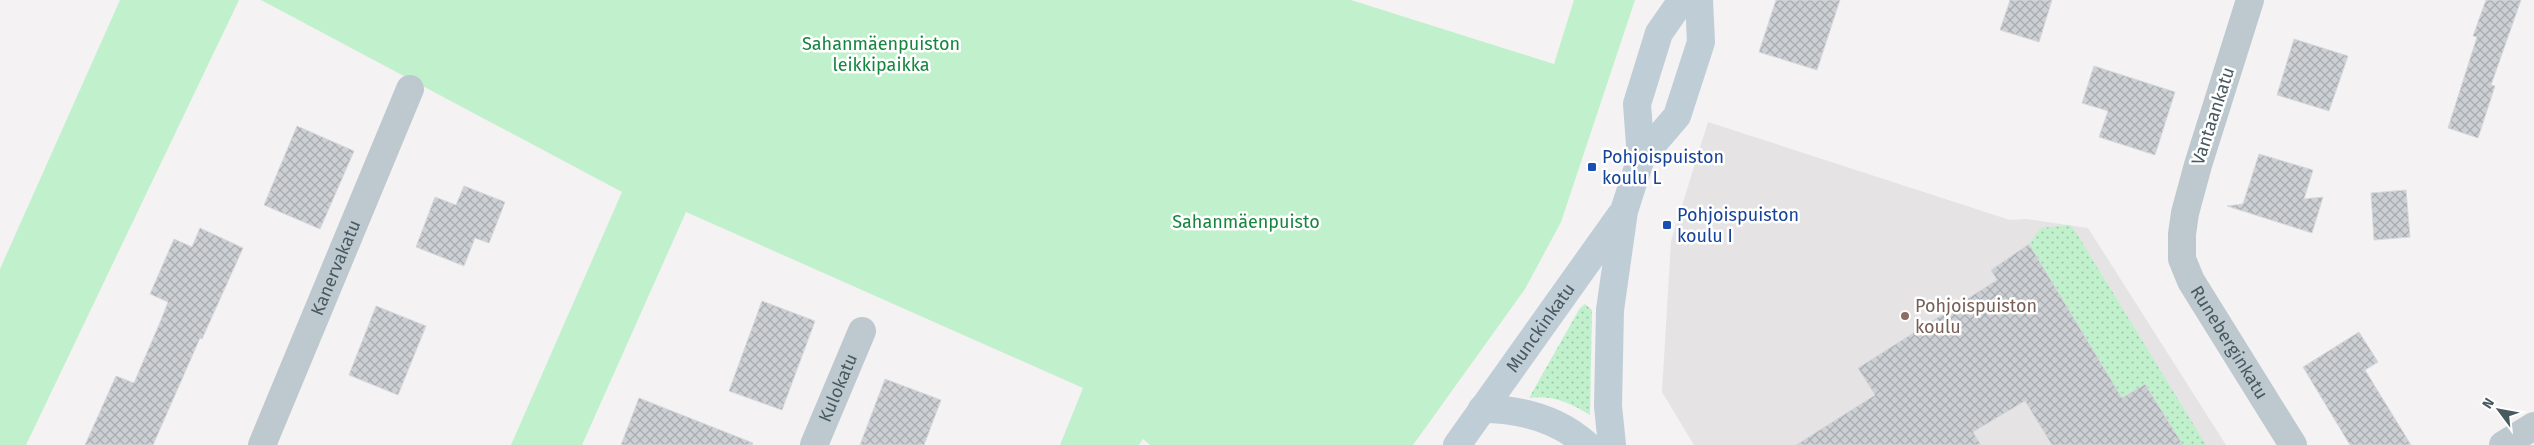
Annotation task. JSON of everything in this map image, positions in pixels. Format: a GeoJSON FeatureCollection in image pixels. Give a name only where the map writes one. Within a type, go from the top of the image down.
{"type":"FeatureCollection","features":[{"type":"Feature","properties":{"kind":"main road","name":"Munckinkatu"},"geometry":{"type":"LineString","coordinates":[[1642,158],[1637,104],[1658,33],[1682,0]]}},
{"type":"Feature","properties":{"kind":"main road","name":"Munckinkatu"},"geometry":{"type":"LineString","coordinates":[[1612,445],[1608,406],[1610,310],[1624,211],[1642,158],[1677,116],[1701,42],[1700,0]]}},
{"type":"Feature","properties":{"kind":"main road","name":"Munckinkatu"},"geometry":{"type":"LineString","coordinates":[[1469,432],[1624,211]]}},
{"type":"Feature","properties":{"kind":"main road"},"geometry":{"type":"LineString","coordinates":[[1469,432],[1508,409],[1532,415],[1572,431],[1587,445]]}},
{"type":"Feature","properties":{"kind":"street","name":"Vantaankatu"},"geometry":{"type":"LineString","coordinates":[[2182,234],[2198,164],[2250,0]]}},
{"type":"Feature","properties":{"kind":"street","name":"Kanervakatu"},"geometry":{"type":"LineString","coordinates":[[262,445],[410,89]]}},
{"type":"Feature","properties":{"kind":"street","name":"Runeberginkatu"},"geometry":{"type":"LineString","coordinates":[[2182,234],[2182,258],[2190,281],[2293,445]]}},
{"type":"Feature","properties":{"kind":"street","name":"Kulokatu"},"geometry":{"type":"LineString","coordinates":[[814,445],[862,331]]}},
{"type":"Feature","properties":{"kind":"street"},"geometry":{"type":"LineString","coordinates":[[2502,445],[2534,426]]}},
{"type":"Feature","properties":{"kind":"shaded area","name":"Pohjoispuiston koulu"},"geometry":{"type":"Polygon","coordinates":[[[1708,122],[2010,220],[2026,219],[2088,228],[2226,445],[1694,445],[1662,392],[1671,241],[1708,122]]]}},
{"type":"Feature","properties":{"kind":"green space"},"geometry":{"type":"Polygon","coordinates":[[[120,0],[239,0],[26,445],[0,445],[0,269],[120,0]]]}},
{"type":"Feature","properties":{"kind":"green space","name":"Sahanmäenpuisto"},"geometry":{"type":"Polygon","coordinates":[[[261,0],[1351,0],[1554,64],[1574,0],[1635,0],[1561,222],[1525,289],[1413,445],[1150,445],[1143,439],[1139,445],[1060,445],[1083,388],[686,212],[582,445],[511,445],[622,192],[261,0]]]}},
{"type":"Feature","properties":{"kind":"green space"},"geometry":{"type":"Polygon","coordinates":[[[2070,225],[2206,445],[2183,445],[2145,384],[2122,398],[2029,244],[2041,228],[2070,225]]]}},
{"type":"Feature","properties":{"kind":"green space"},"geometry":{"type":"Polygon","coordinates":[[[1585,304],[1592,310],[1590,415],[1554,399],[1529,398],[1580,308],[1585,304]]]}},
{"type":"Feature","properties":{"kind":"building"},"geometry":{"type":"Polygon","coordinates":[[[1776,0],[1840,0],[1817,70],[1759,52],[1776,0]]]}},
{"type":"Feature","properties":{"kind":"building"},"geometry":{"type":"Polygon","coordinates":[[[2010,0],[2052,0],[2039,42],[2000,30],[2010,0]]]}},
{"type":"Feature","properties":{"kind":"building"},"geometry":{"type":"Polygon","coordinates":[[[2486,0],[2521,0],[2491,85],[2495,86],[2478,138],[2448,128],[2477,37],[2473,36],[2486,0]]]}},
{"type":"Feature","properties":{"kind":"building"},"geometry":{"type":"Polygon","coordinates":[[[2294,39],[2348,56],[2329,111],[2277,95],[2294,39]]]}},
{"type":"Feature","properties":{"kind":"building"},"geometry":{"type":"Polygon","coordinates":[[[2094,66],[2175,92],[2155,155],[2099,137],[2108,111],[2082,103],[2094,66]]]}},
{"type":"Feature","properties":{"kind":"building"},"geometry":{"type":"Polygon","coordinates":[[[297,126],[354,151],[320,229],[264,205],[297,126]]]}},
{"type":"Feature","properties":{"kind":"building"},"geometry":{"type":"Polygon","coordinates":[[[2259,154],[2313,170],[2304,199],[2323,197],[2312,233],[2227,206],[2243,204],[2259,154]]]}},
{"type":"Feature","properties":{"kind":"building"},"geometry":{"type":"Polygon","coordinates":[[[464,186],[505,202],[489,243],[475,238],[464,266],[416,247],[435,197],[456,205],[464,186]]]}},
{"type":"Feature","properties":{"kind":"building"},"geometry":{"type":"Polygon","coordinates":[[[2406,190],[2410,237],[2374,240],[2371,193],[2406,190]]]}},
{"type":"Feature","properties":{"kind":"building"},"geometry":{"type":"Polygon","coordinates":[[[200,228],[243,248],[202,339],[200,338],[153,445],[85,445],[116,376],[134,383],[168,302],[150,294],[174,239],[192,247],[200,228]]]}},
{"type":"Feature","properties":{"kind":"building"},"geometry":{"type":"Polygon","coordinates":[[[2029,244],[2122,398],[2145,384],[2183,445],[2052,445],[2025,401],[1973,432],[1981,445],[1796,445],[1875,395],[1858,368],[1997,280],[1991,270],[2029,244]]]}},
{"type":"Feature","properties":{"kind":"building"},"geometry":{"type":"Polygon","coordinates":[[[762,301],[815,321],[782,410],[729,391],[762,301]]]}},
{"type":"Feature","properties":{"kind":"building"},"geometry":{"type":"Polygon","coordinates":[[[376,306],[426,326],[398,395],[349,375],[376,306]]]}},
{"type":"Feature","properties":{"kind":"building"},"geometry":{"type":"Polygon","coordinates":[[[2359,332],[2378,362],[2365,370],[2411,445],[2350,445],[2303,367],[2359,332]]]}},
{"type":"Feature","properties":{"kind":"building"},"geometry":{"type":"Polygon","coordinates":[[[885,379],[941,400],[924,445],[860,445],[885,379]]]}},
{"type":"Feature","properties":{"kind":"building"},"geometry":{"type":"Polygon","coordinates":[[[639,398],[753,443],[752,445],[621,445],[639,398]]]}},
{"type":"Feature","properties":{"kind":"place","name":"Pohjoispuiston koulu L"},"geometry":{"type":"Point","coordinates":[1592,167]}},
{"type":"Feature","properties":{"kind":"place","name":"Pohjoispuiston koulu I"},"geometry":{"type":"Point","coordinates":[1667,225]}},
{"type":"Feature","properties":{"kind":"place","name":"Pohjoispuiston koulu"},"geometry":{"type":"Point","coordinates":[1905,316]}},
{"type":"Feature","properties":{"kind":"park label","name":"Sahanmäenpuiston leikkipaikka"},"geometry":{"type":"Point","coordinates":[881,54]}}]}
